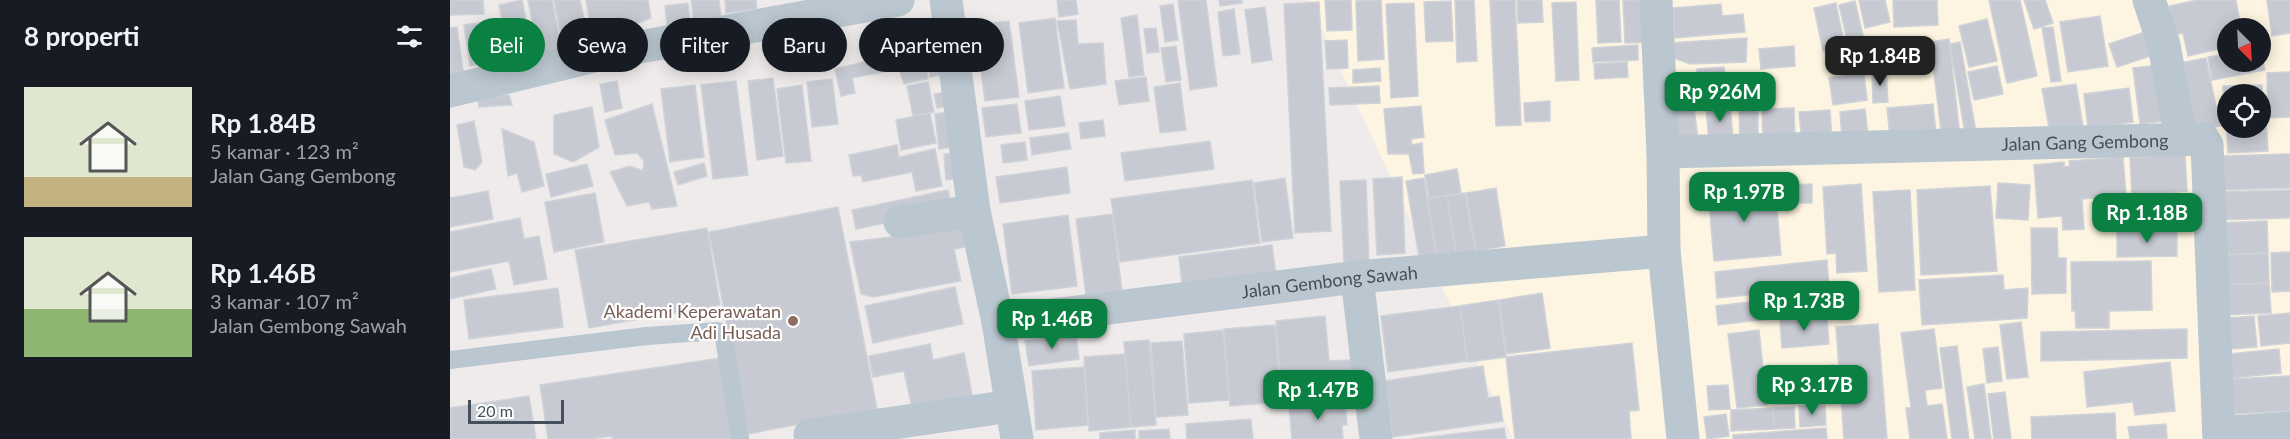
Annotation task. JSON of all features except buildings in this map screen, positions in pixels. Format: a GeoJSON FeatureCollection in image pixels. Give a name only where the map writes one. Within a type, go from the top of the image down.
{"type":"FeatureCollection","features":[{"type":"Feature","properties":{"kind":"street"},"geometry":{"type":"LineString","coordinates":[[450,91],[607,53],[898,0]]}},
{"type":"Feature","properties":{"kind":"street"},"geometry":{"type":"LineString","coordinates":[[946,0],[974,212],[998,322],[1017,439]]}},
{"type":"Feature","properties":{"kind":"street"},"geometry":{"type":"LineString","coordinates":[[1656,0],[1663,153],[1664,251],[1683,439]]}},
{"type":"Feature","properties":{"kind":"street"},"geometry":{"type":"LineString","coordinates":[[2149,0],[2164,45],[2181,140]]}},
{"type":"Feature","properties":{"kind":"street","name":"Jalan Gang Gembong"},"geometry":{"type":"LineString","coordinates":[[1663,153],[2203,139],[2207,145],[2219,436]]}},
{"type":"Feature","properties":{"kind":"street"},"geometry":{"type":"LineString","coordinates":[[900,222],[974,212]]}},
{"type":"Feature","properties":{"kind":"street","name":"Jalan Gembong Sawah"},"geometry":{"type":"LineString","coordinates":[[998,322],[1357,277],[1664,251]]}},
{"type":"Feature","properties":{"kind":"street"},"geometry":{"type":"LineString","coordinates":[[1357,277],[1376,439]]}},
{"type":"Feature","properties":{"kind":"street"},"geometry":{"type":"LineString","coordinates":[[810,435],[1011,406]]}},
{"type":"Feature","properties":{"kind":"street"},"geometry":{"type":"LineString","coordinates":[[2219,436],[2290,428]]}},
{"type":"Feature","properties":{"kind":"lane"},"geometry":{"type":"LineString","coordinates":[[450,360],[647,336],[718,331],[724,338],[740,439]]}},
{"type":"Feature","properties":{"kind":"shaded area"},"geometry":{"type":"Polygon","coordinates":[[[1308,0],[2290,0],[2290,439],[1513,439],[1308,0]]]}},
{"type":"Feature","properties":{"kind":"place","name":"Akademi Keperawatan Adi Husada"},"geometry":{"type":"Point","coordinates":[793,321]}}]}
